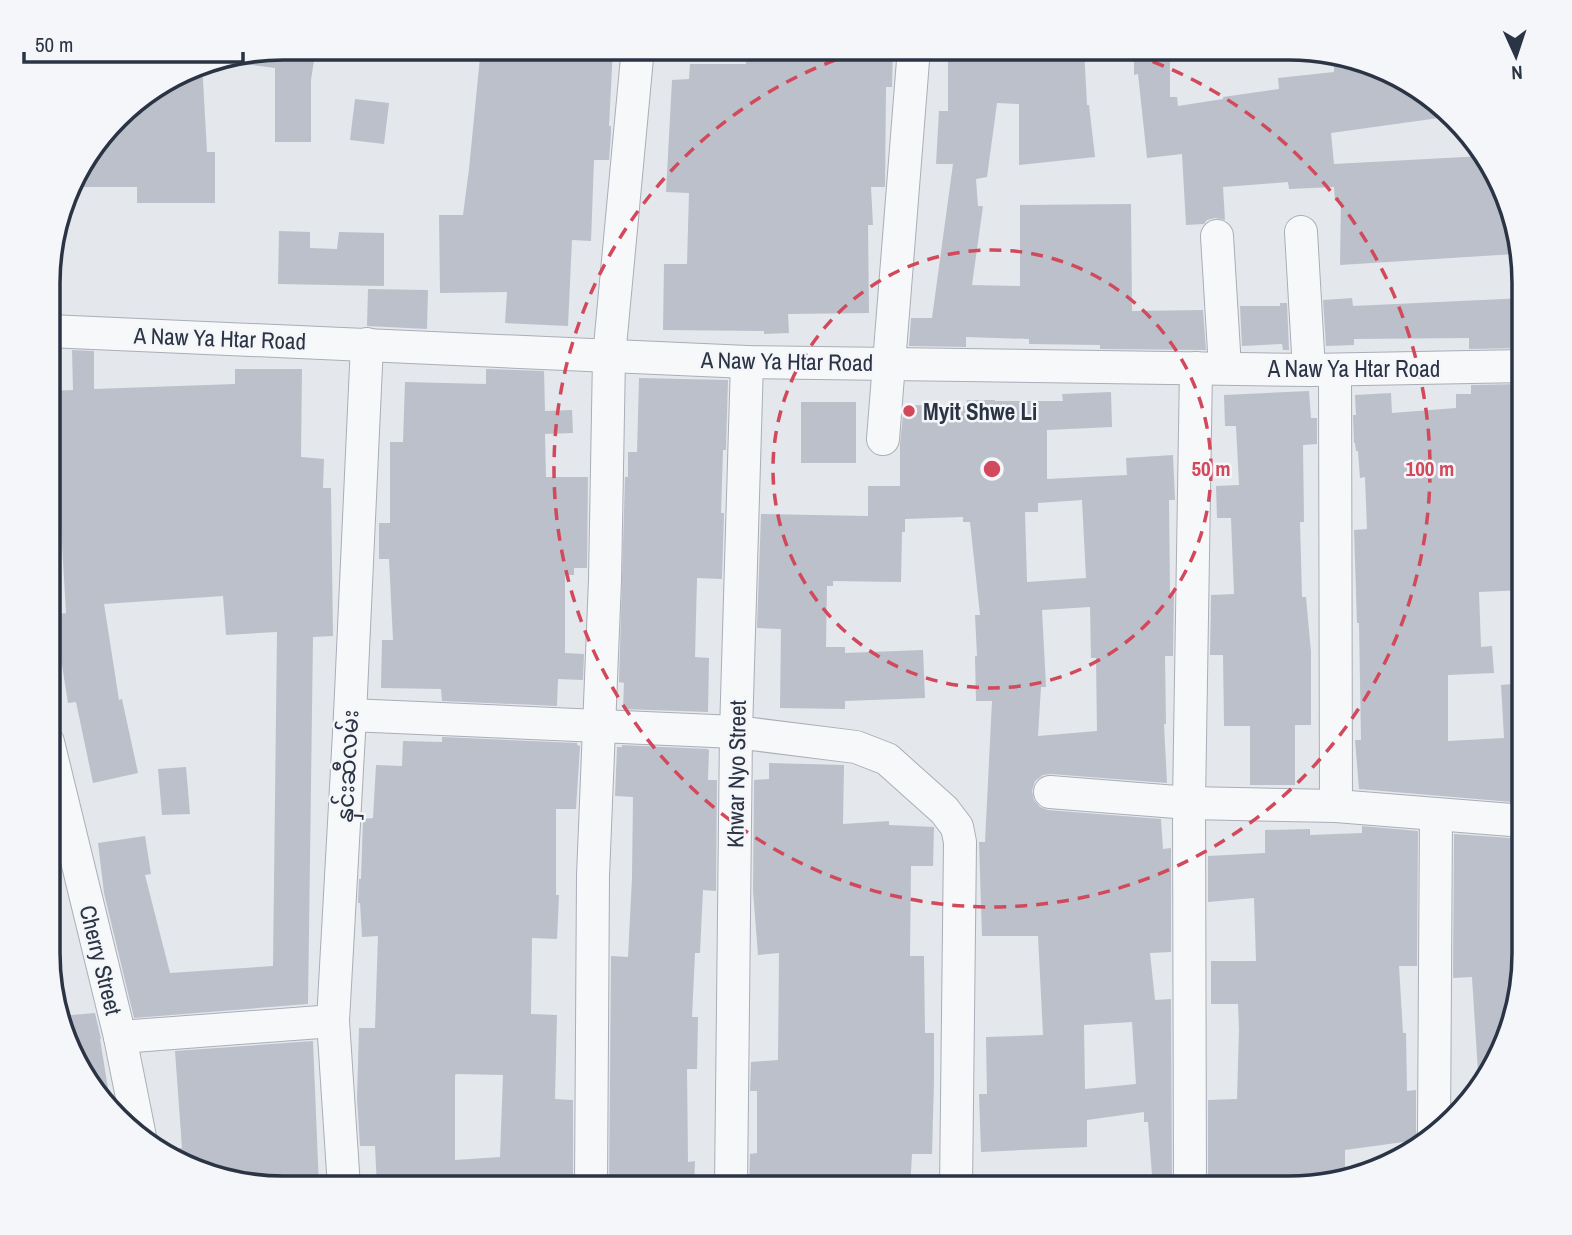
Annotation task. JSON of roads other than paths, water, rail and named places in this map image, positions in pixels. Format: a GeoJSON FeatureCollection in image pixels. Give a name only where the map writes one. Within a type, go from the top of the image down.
{"type":"FeatureCollection","features":[{"type":"Feature","properties":{"kind":"street"},"geometry":{"type":"LineString","coordinates":[[591,1175],[593,876],[605,580],[609,357],[637,60]]}},
{"type":"Feature","properties":{"kind":"street"},"geometry":{"type":"LineString","coordinates":[[883,439],[914,60]]}},
{"type":"Feature","properties":{"kind":"street"},"geometry":{"type":"LineString","coordinates":[[1301,232],[1322,370],[1336,806]]}},
{"type":"Feature","properties":{"kind":"street"},"geometry":{"type":"LineString","coordinates":[[1190,1176],[1189,803],[1217,236]]}},
{"type":"Feature","properties":{"kind":"street","name":"A Naw Ya Htar Road"},"geometry":{"type":"LineString","coordinates":[[60,331],[747,362],[1322,370],[1513,366]]}},
{"type":"Feature","properties":{"kind":"street","name":"နှင်းဆီလမ်း"},"geometry":{"type":"LineString","coordinates":[[343,1175],[333,1021],[367,344]]}},
{"type":"Feature","properties":{"kind":"street","name":"Khwar Nyo Street"},"geometry":{"type":"LineString","coordinates":[[731,1175],[736,732],[747,362]]}},
{"type":"Feature","properties":{"kind":"street"},"geometry":{"type":"LineString","coordinates":[[350,715],[736,732],[856,747],[887,760],[944,810],[957,827],[960,842],[956,1176]]}},
{"type":"Feature","properties":{"kind":"street","name":"Cherry Street"},"geometry":{"type":"LineString","coordinates":[[60,791],[120,1037],[137,1121]]}},
{"type":"Feature","properties":{"kind":"street"},"geometry":{"type":"LineString","coordinates":[[1050,792],[1189,803],[1336,806],[1512,820]]}},
{"type":"Feature","properties":{"kind":"street"},"geometry":{"type":"LineString","coordinates":[[1434,1122],[1436,815]]}},
{"type":"Feature","properties":{"kind":"street"},"geometry":{"type":"LineString","coordinates":[[120,1037],[333,1021]]}},
{"type":"Feature","properties":{"kind":"place","name":"Myit Shwe Li"},"geometry":{"type":"Point","coordinates":[909,411]}}]}
